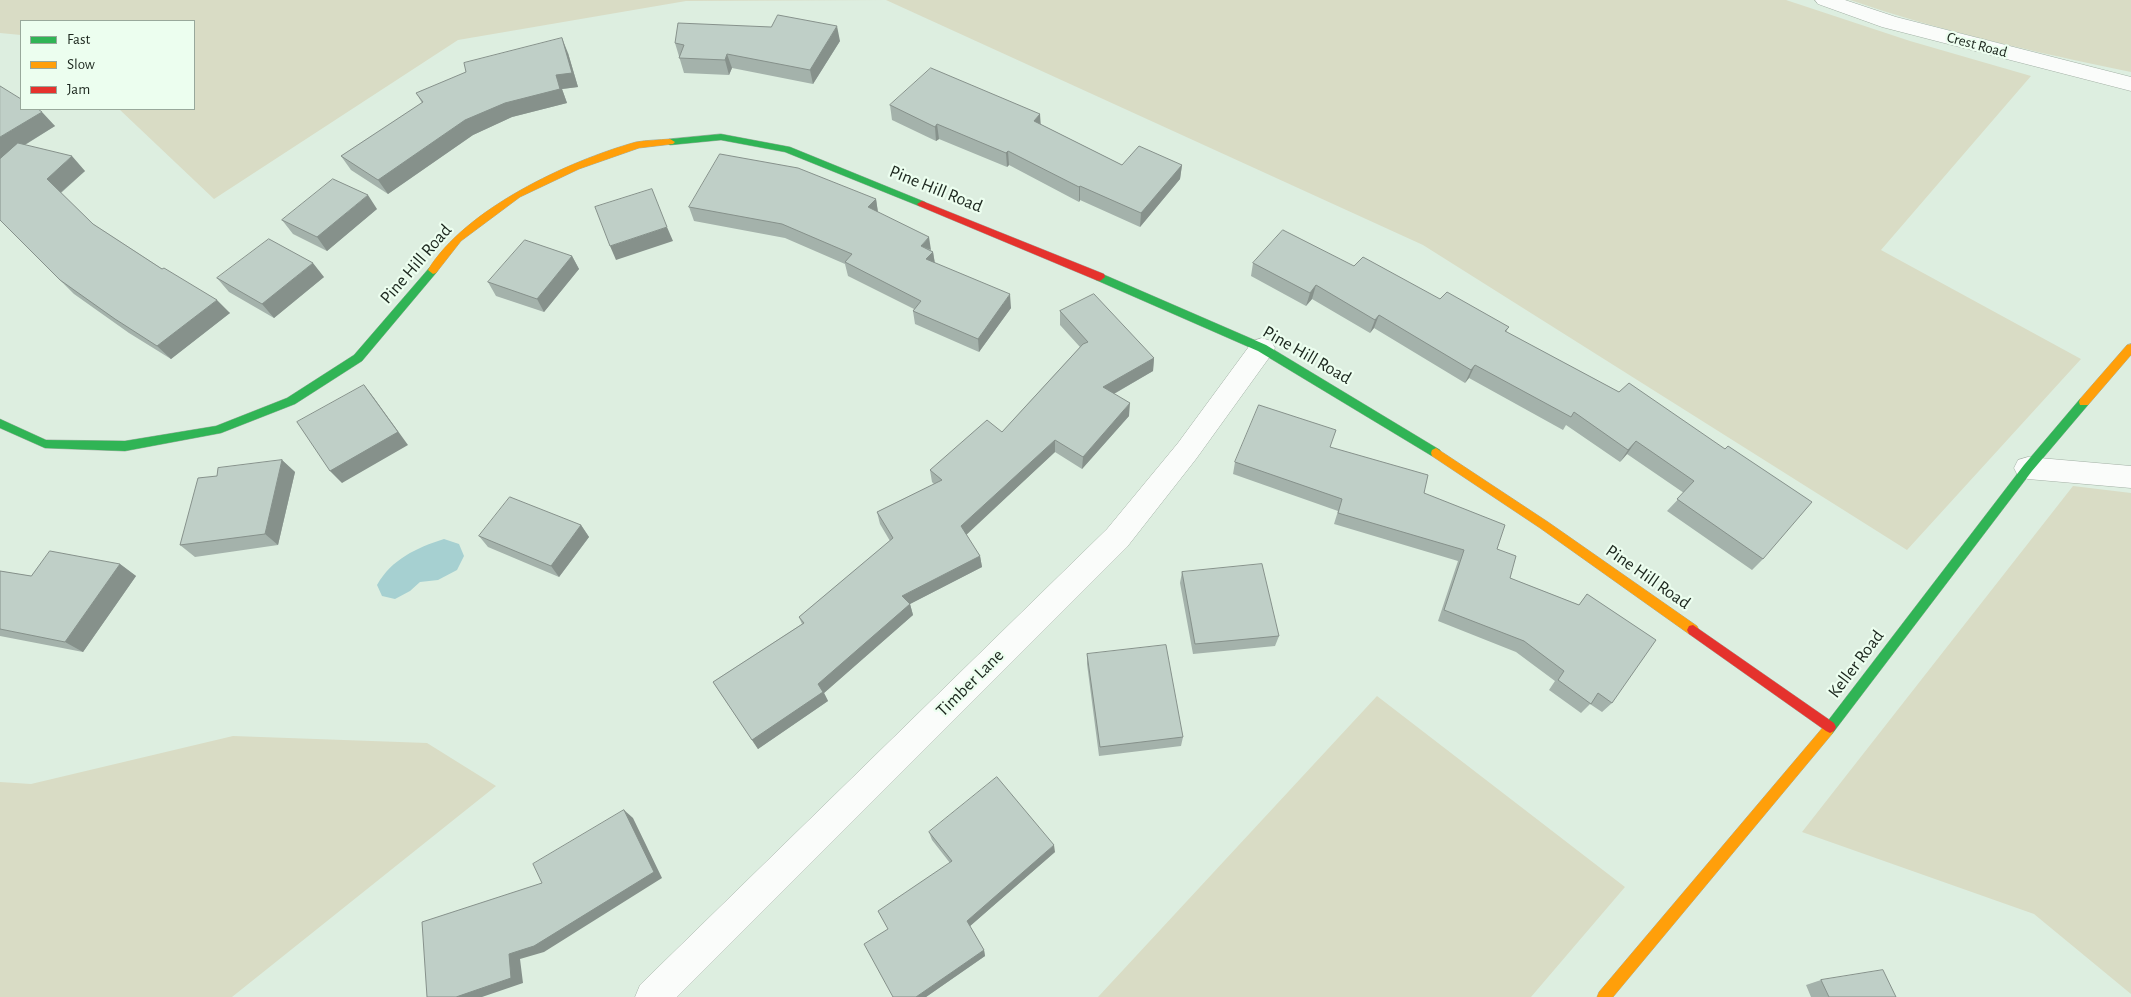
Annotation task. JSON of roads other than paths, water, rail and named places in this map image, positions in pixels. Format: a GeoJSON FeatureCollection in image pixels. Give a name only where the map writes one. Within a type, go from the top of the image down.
{"type":"FeatureCollection","features":[{"type":"Feature","properties":{"kind":"street","name":"Crest Road"},"geometry":{"type":"LineString","coordinates":[[1825,0],[1889,22],[2131,84]]}},
{"type":"Feature","properties":{"kind":"street","name":"Pine Hill Road"},"geometry":{"type":"LineString","coordinates":[[0,424],[45,444],[125,446],[217,430],[291,401],[358,358],[458,239],[517,195],[576,167],[638,145],[721,137],[796,152],[1145,295],[1262,348],[1416,440],[1512,504],[1830,727]]}},
{"type":"Feature","properties":{"kind":"street","name":"Timber Lane"},"geometry":{"type":"LineString","coordinates":[[652,997],[1117,538],[1187,451],[1262,348]]}},
{"type":"Feature","properties":{"kind":"street","name":"Keller Road"},"geometry":{"type":"LineString","coordinates":[[1604,997],[1830,727],[2028,468],[2131,348]]}},
{"type":"Feature","properties":{"kind":"street"},"geometry":{"type":"LineString","coordinates":[[2028,468],[2131,477]]}},
{"type":"Feature","properties":{"kind":"water"},"geometry":{"type":"Polygon","coordinates":[[[444,539],[459,544],[464,556],[457,570],[438,580],[420,582],[410,591],[395,599],[382,596],[377,585],[397,561],[424,546],[444,539]]]}}]}
